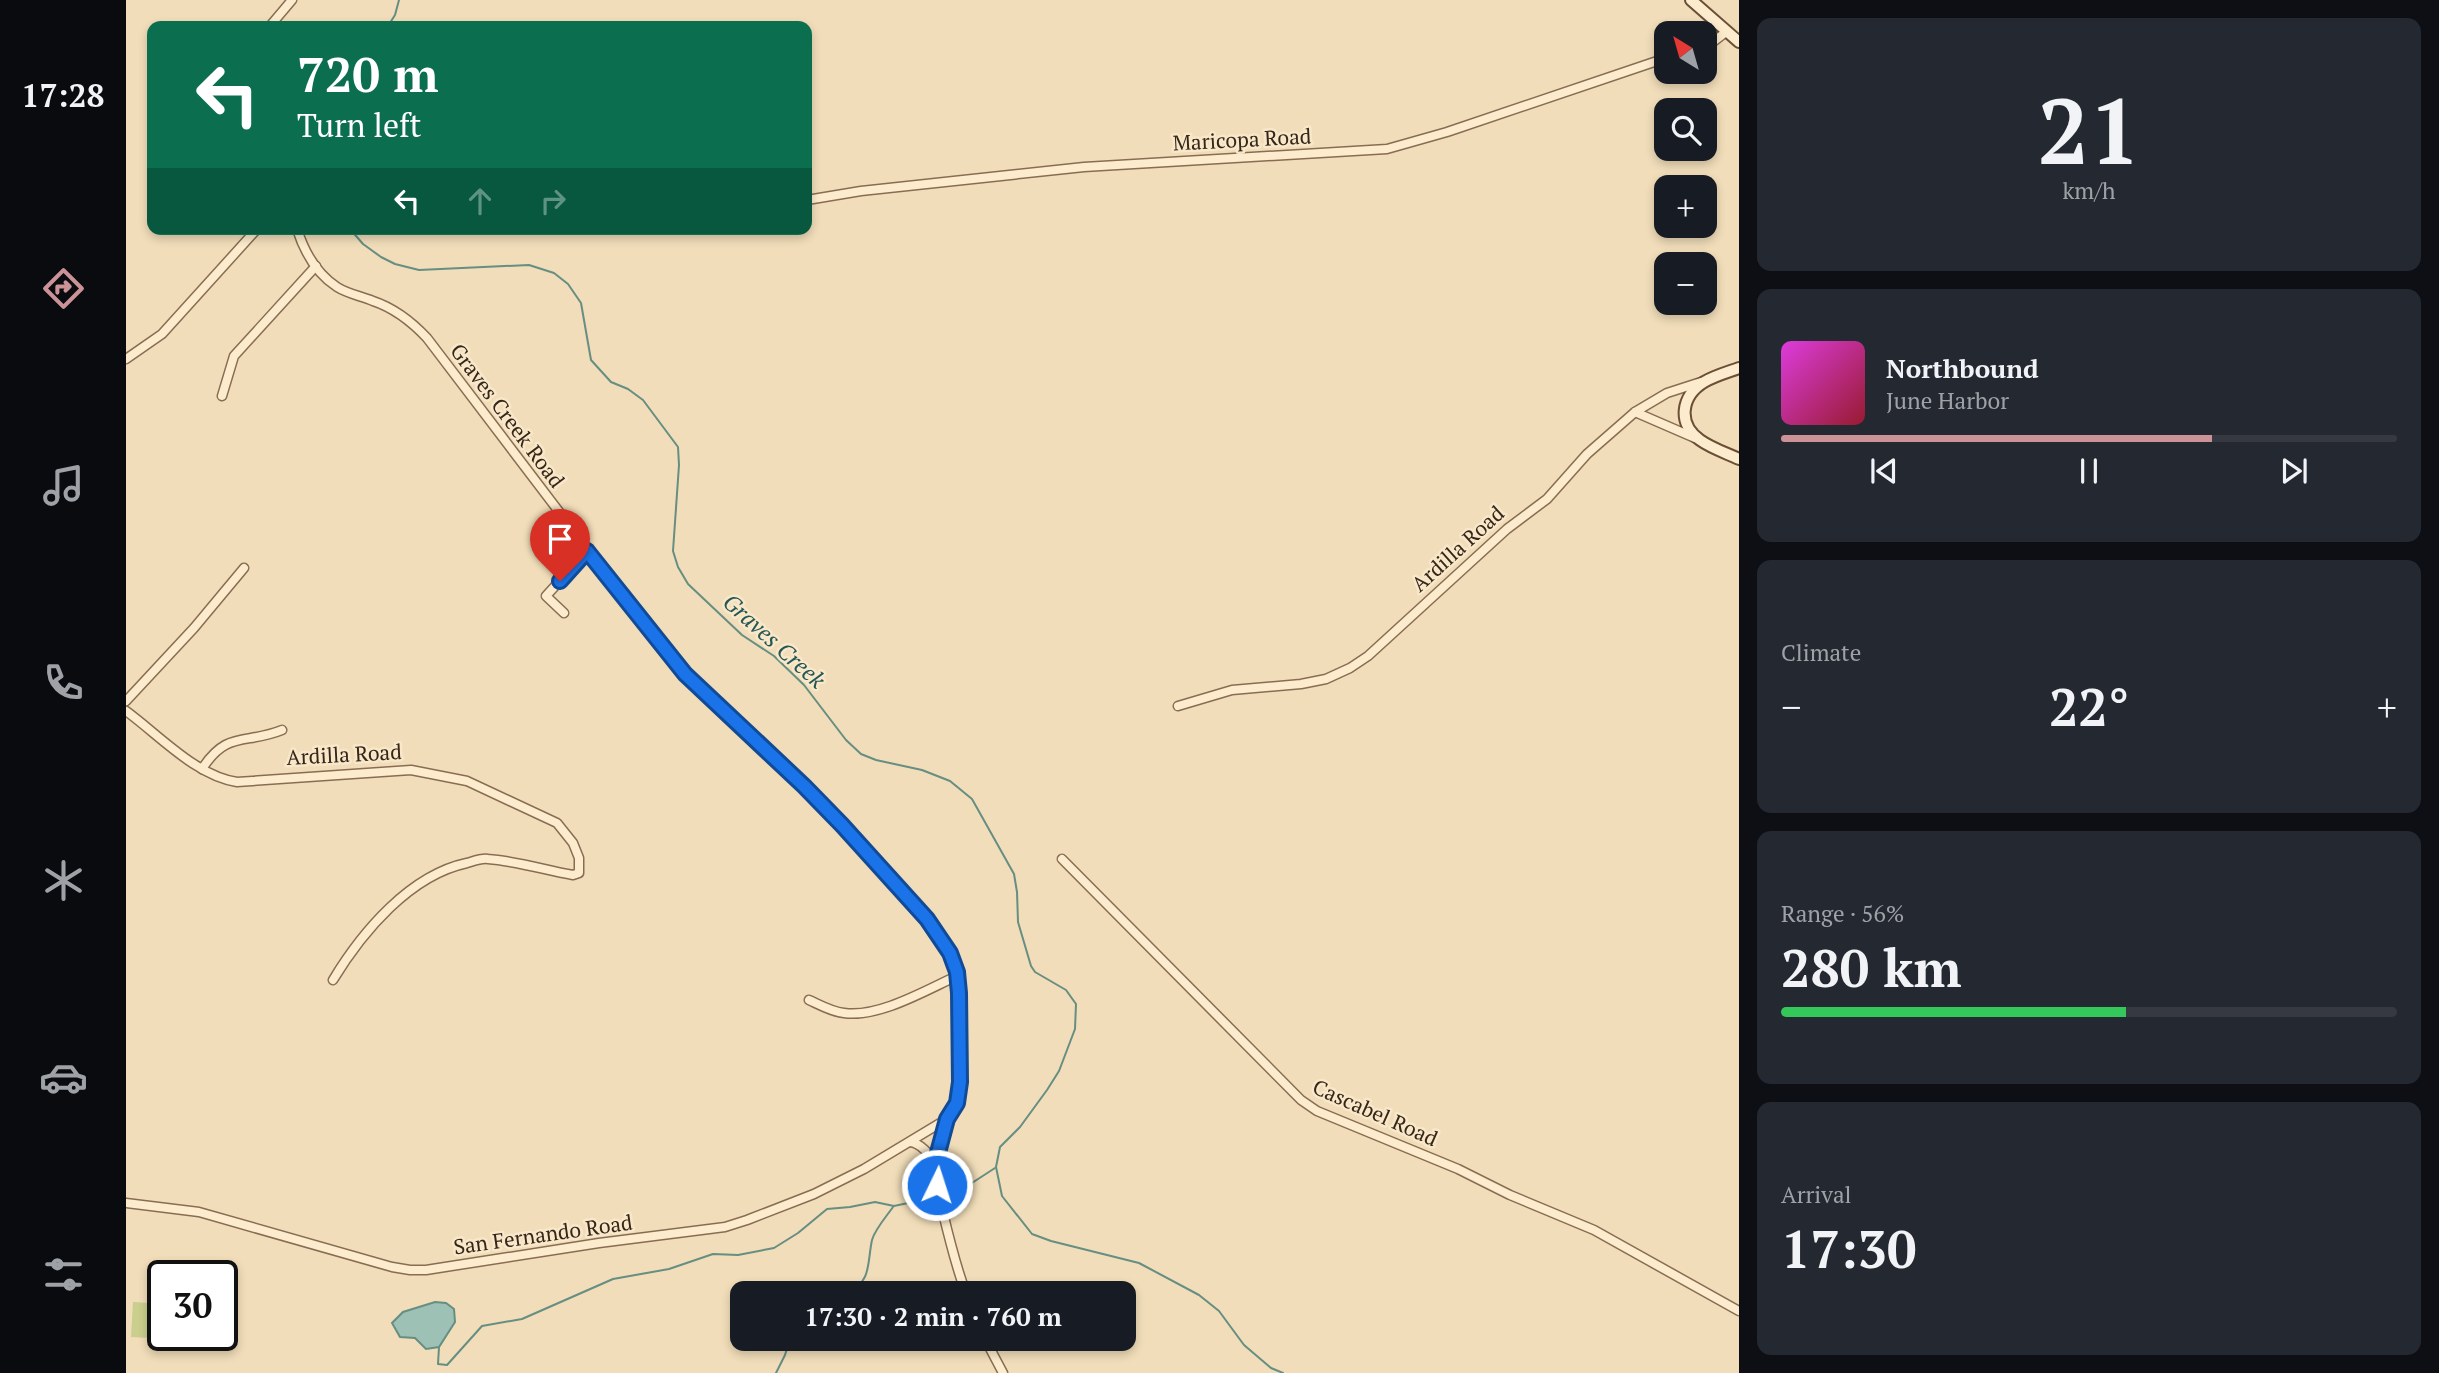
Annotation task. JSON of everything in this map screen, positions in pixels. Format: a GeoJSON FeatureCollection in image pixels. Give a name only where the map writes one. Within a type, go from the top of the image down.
{"type":"FeatureCollection","features":[{"type":"Feature","properties":{"kind":"street"},"geometry":{"type":"LineString","coordinates":[[274,21],[292,0]]}},
{"type":"Feature","properties":{"kind":"street"},"geometry":{"type":"LineString","coordinates":[[1692,0],[1739,42]]}},
{"type":"Feature","properties":{"kind":"street"},"geometry":{"type":"LineString","coordinates":[[1717,39],[1726,32]]}},
{"type":"Feature","properties":{"kind":"street","name":"Maricopa Road"},"geometry":{"type":"LineString","coordinates":[[812,199],[861,191],[1084,167],[1387,149],[1447,132],[1654,62]]}},
{"type":"Feature","properties":{"kind":"street"},"geometry":{"type":"LineString","coordinates":[[126,359],[162,334],[252,235]]}},
{"type":"Feature","properties":{"kind":"street","name":"Graves Creek Road"},"geometry":{"type":"LineString","coordinates":[[301,235],[316,266],[339,289],[390,309],[414,325],[427,338],[659,644],[698,689],[804,786],[886,871],[927,919],[950,953],[959,993],[960,1082],[957,1103],[947,1119],[935,1164],[945,1222],[962,1281]]}},
{"type":"Feature","properties":{"kind":"street"},"geometry":{"type":"LineString","coordinates":[[222,396],[234,356],[316,266]]}},
{"type":"Feature","properties":{"kind":"street","name":"Ardilla Road"},"geometry":{"type":"LineString","coordinates":[[1178,706],[1232,690],[1326,679],[1350,668],[1368,656],[1507,529],[1547,499],[1587,454],[1635,412],[1667,393],[1739,368]]}},
{"type":"Feature","properties":{"kind":"street"},"geometry":{"type":"LineString","coordinates":[[1701,441],[1687,427],[1684,408],[1688,397],[1704,381]]}},
{"type":"Feature","properties":{"kind":"street"},"geometry":{"type":"LineString","coordinates":[[1635,412],[1739,458]]}},
{"type":"Feature","properties":{"kind":"street"},"geometry":{"type":"LineString","coordinates":[[564,613],[547,596],[587,551]]}},
{"type":"Feature","properties":{"kind":"street"},"geometry":{"type":"LineString","coordinates":[[126,701],[194,628],[244,568]]}},
{"type":"Feature","properties":{"kind":"street","name":"Ardilla Road"},"geometry":{"type":"LineString","coordinates":[[126,711],[214,776],[237,782],[411,770],[467,781],[557,823],[573,843],[579,858],[579,873],[573,875],[486,859],[453,866],[423,880],[370,928],[333,980]]}},
{"type":"Feature","properties":{"kind":"street"},"geometry":{"type":"LineString","coordinates":[[202,769],[212,754],[230,741],[269,735],[282,730]]}},
{"type":"Feature","properties":{"kind":"street","name":"Cascabel Road"},"geometry":{"type":"LineString","coordinates":[[1062,859],[1301,1100],[1317,1111],[1458,1169],[1510,1195],[1594,1230],[1739,1311]]}},
{"type":"Feature","properties":{"kind":"street"},"geometry":{"type":"LineString","coordinates":[[809,1000],[846,1014],[863,1013],[893,1005],[957,976]]}},
{"type":"Feature","properties":{"kind":"street","name":"San Fernando Road"},"geometry":{"type":"LineString","coordinates":[[126,1203],[199,1212],[392,1266],[426,1270],[724,1227],[814,1194],[947,1119]]}},
{"type":"Feature","properties":{"kind":"street"},"geometry":{"type":"LineString","coordinates":[[910,1142],[921,1147],[935,1164]]}},
{"type":"Feature","properties":{"kind":"street"},"geometry":{"type":"LineString","coordinates":[[991,1351],[1003,1373]]}},
{"type":"Feature","properties":{"kind":"green space"},"geometry":{"type":"Polygon","coordinates":[[[133,1302],[147,1303],[147,1338],[131,1337],[133,1302]]]}},
{"type":"Feature","properties":{"kind":"water"},"geometry":{"type":"Polygon","coordinates":[[[435,1302],[446,1303],[454,1309],[455,1322],[439,1347],[426,1349],[415,1338],[400,1337],[392,1323],[403,1312],[435,1302]]]}},
{"type":"Feature","properties":{"kind":"waterway","name":"Graves Creek"},"geometry":{"type":"LineString","coordinates":[[391,21],[399,0]]}},
{"type":"Feature","properties":{"kind":"waterway","name":"Graves Creek"},"geometry":{"type":"LineString","coordinates":[[355,235],[381,257],[419,270],[529,265],[554,273],[568,284],[581,303],[591,360],[611,382],[628,389],[643,400],[678,447],[673,551],[688,584],[742,635],[774,656],[804,685],[846,740],[861,754],[922,770],[950,781],[972,799],[1014,874],[1018,922],[1031,966],[1035,972],[1066,990],[1076,1004],[1075,1029],[1059,1071],[1020,1127],[1000,1147],[996,1167],[1002,1196],[1032,1234],[1139,1263],[1199,1295],[1219,1311],[1244,1345],[1271,1368],[1283,1373]]}},
{"type":"Feature","properties":{"kind":"waterway"},"geometry":{"type":"LineString","coordinates":[[942,1196],[958,1192],[995,1168]]}},
{"type":"Feature","properties":{"kind":"waterway"},"geometry":{"type":"LineString","coordinates":[[439,1347],[438,1364],[447,1365],[482,1326],[522,1319],[613,1279],[669,1269],[713,1254],[738,1255],[774,1248],[798,1233],[827,1209],[875,1202],[894,1206],[936,1197]]}},
{"type":"Feature","properties":{"kind":"waterway"},"geometry":{"type":"LineString","coordinates":[[862,1281],[867,1271],[873,1236],[893,1207]]}},
{"type":"Feature","properties":{"kind":"waterway"},"geometry":{"type":"LineString","coordinates":[[776,1373],[786,1351]]}},
{"type":"Feature","properties":{"kind":"route"},"geometry":{"type":"LineString","coordinates":[[560,581],[587,551],[671,659],[698,689],[804,786],[886,871],[942,939],[957,972],[960,1082],[957,1103],[947,1119],[935,1164],[937,1185]]}}]}
